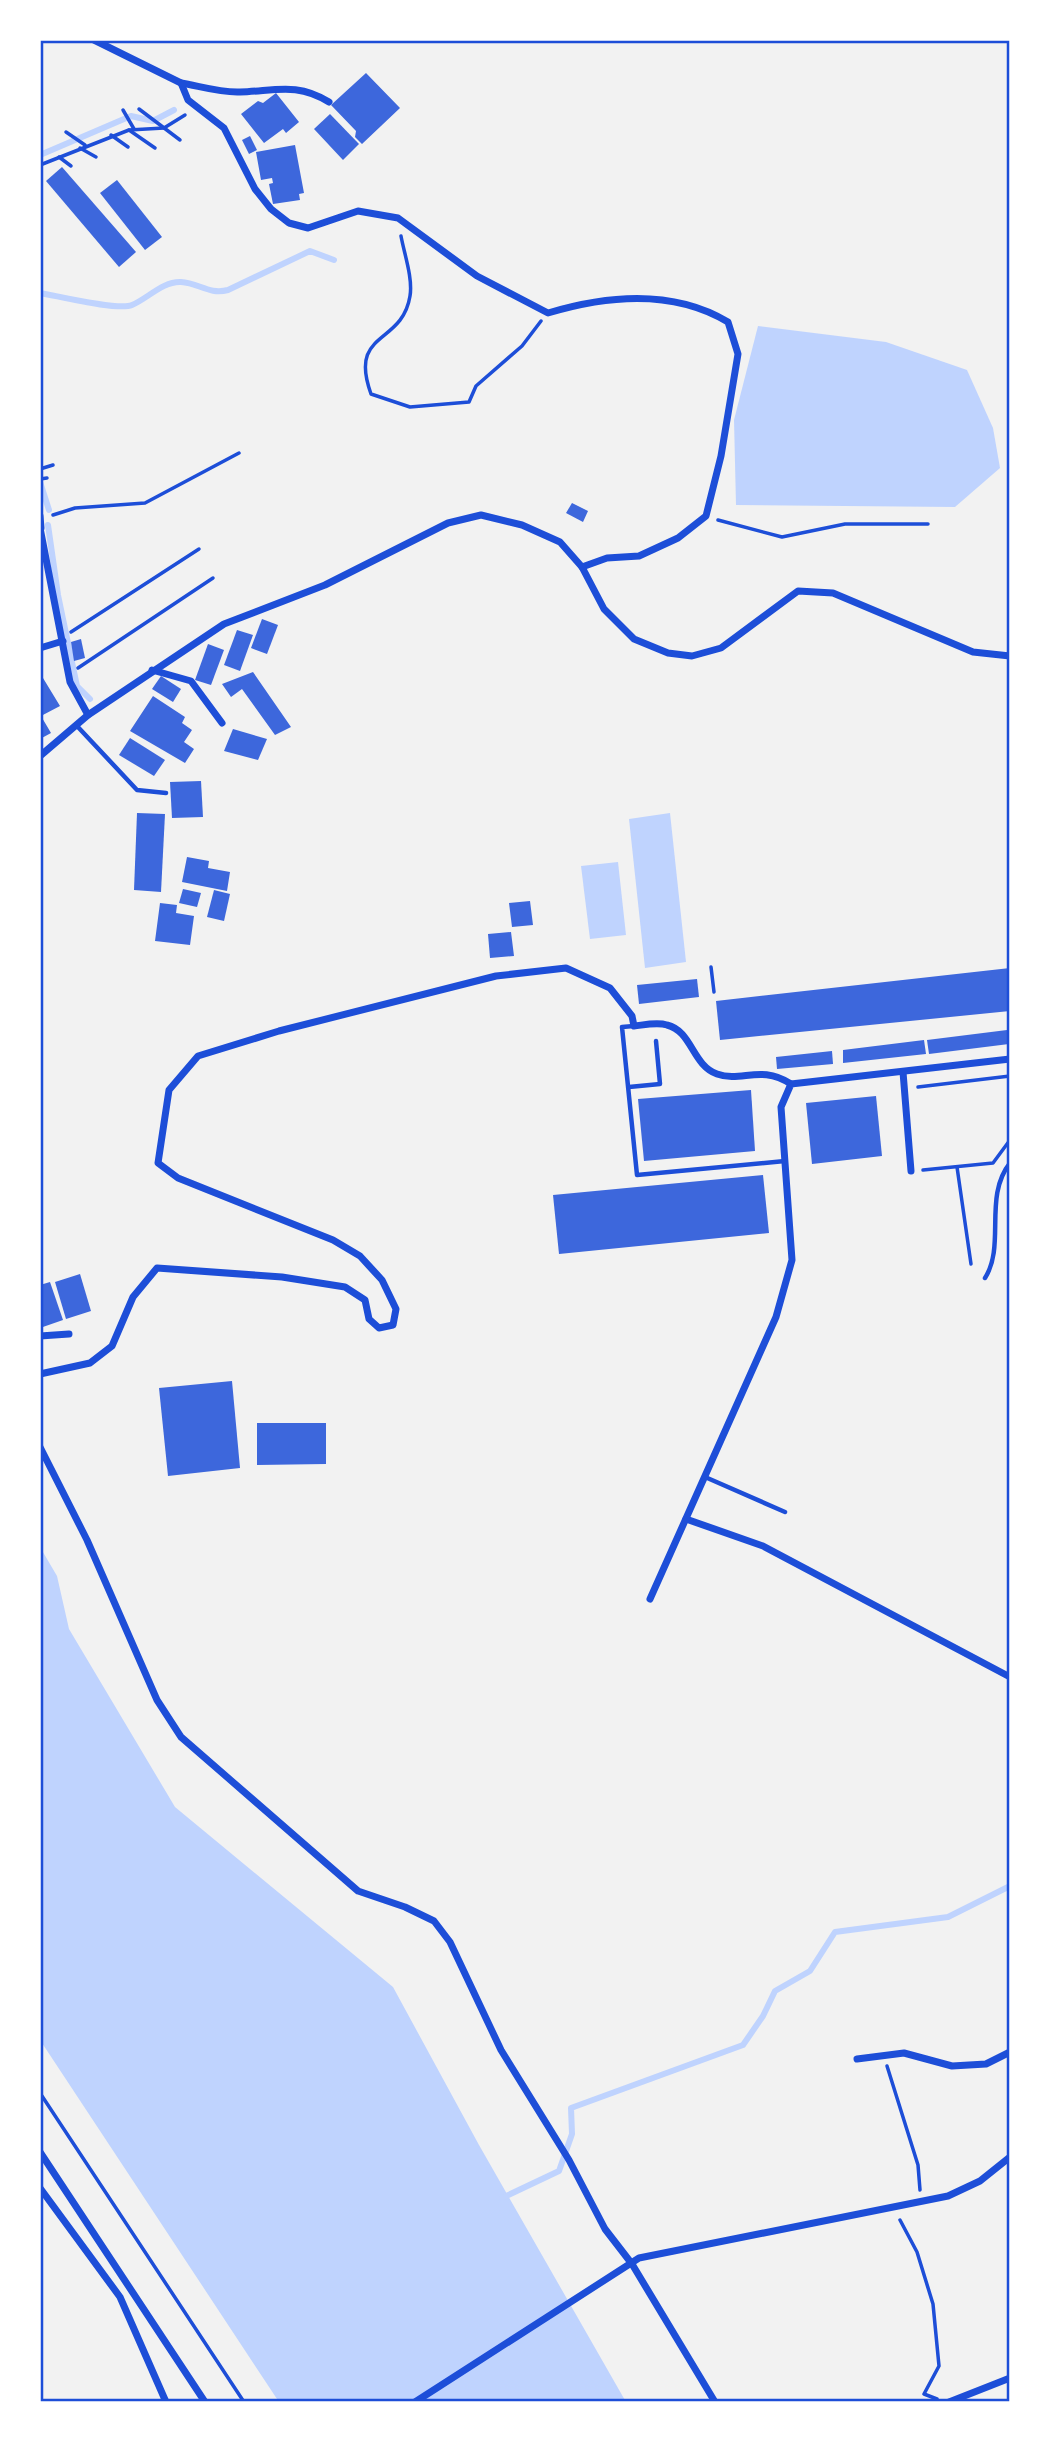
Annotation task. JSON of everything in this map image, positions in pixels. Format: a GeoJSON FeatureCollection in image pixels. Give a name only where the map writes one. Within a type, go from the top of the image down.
{"type":"FeatureCollection","features":[{"type":"Feature","properties":{"kind":"street"},"geometry":{"type":"LineString","coordinates":[[94,40],[181,83],[237,93],[278,88],[312,91],[329,102]]}},
{"type":"Feature","properties":{"kind":"street"},"geometry":{"type":"LineString","coordinates":[[181,83],[188,100],[224,128],[255,189],[271,209],[289,223],[308,228],[358,211],[398,218],[477,276],[548,313],[585,302],[665,298],[704,307],[729,322],[738,354],[721,456],[706,516],[678,538],[639,556],[607,558],[582,567]]}},
{"type":"Feature","properties":{"kind":"street"},"geometry":{"type":"LineString","coordinates":[[40,756],[88,715],[224,624],[325,585],[448,523],[481,516],[523,525],[560,542],[582,567],[604,609],[634,639],[668,653],[692,656],[721,648],[798,591],[833,593],[973,652],[1010,656]]}},
{"type":"Feature","properties":{"kind":"street"},"geometry":{"type":"LineString","coordinates":[[40,517],[70,682],[88,715]]}},
{"type":"Feature","properties":{"kind":"street"},"geometry":{"type":"LineString","coordinates":[[40,648],[63,641]]}},
{"type":"Feature","properties":{"kind":"street"},"geometry":{"type":"LineString","coordinates":[[152,670],[191,681],[222,723]]}},
{"type":"Feature","properties":{"kind":"street"},"geometry":{"type":"LineString","coordinates":[[40,1374],[90,1363],[112,1346],[133,1297],[157,1268],[282,1277],[345,1287],[365,1300],[369,1319],[379,1328],[393,1325],[396,1309],[382,1280],[360,1256],[333,1240],[178,1178],[158,1163],[169,1090],[198,1056],[279,1031],[485,978],[566,968],[610,988],[632,1016],[634,1026],[666,1024],[682,1032],[700,1062],[717,1074],[776,1074],[791,1084],[1010,1059]]}},
{"type":"Feature","properties":{"kind":"street"},"geometry":{"type":"LineString","coordinates":[[903,1072],[911,1171]]}},
{"type":"Feature","properties":{"kind":"street"},"geometry":{"type":"LineString","coordinates":[[650,1598],[776,1317],[791,1270],[781,1107],[791,1084]]}},
{"type":"Feature","properties":{"kind":"street"},"geometry":{"type":"LineString","coordinates":[[40,1336],[69,1334]]}},
{"type":"Feature","properties":{"kind":"street"},"geometry":{"type":"LineString","coordinates":[[40,1447],[87,1540],[158,1700],[181,1737],[358,1891],[405,1907],[434,1921],[450,1942],[501,2050],[569,2160],[605,2229],[632,2264],[715,2402]]}},
{"type":"Feature","properties":{"kind":"street"},"geometry":{"type":"LineString","coordinates":[[686,1519],[763,1546],[1010,1676]]}},
{"type":"Feature","properties":{"kind":"street"},"geometry":{"type":"LineString","coordinates":[[858,2059],[904,2053],[952,2066],[986,2064],[1010,2052]]}},
{"type":"Feature","properties":{"kind":"street"},"geometry":{"type":"LineString","coordinates":[[40,2152],[205,2402]]}},
{"type":"Feature","properties":{"kind":"street"},"geometry":{"type":"LineString","coordinates":[[415,2402],[639,2258],[948,2196],[980,2181],[1010,2157]]}},
{"type":"Feature","properties":{"kind":"street"},"geometry":{"type":"LineString","coordinates":[[40,2188],[120,2297],[166,2402]]}},
{"type":"Feature","properties":{"kind":"street"},"geometry":{"type":"LineString","coordinates":[[949,2402],[1010,2378]]}},
{"type":"Feature","properties":{"kind":"lane"},"geometry":{"type":"LineString","coordinates":[[77,726],[137,790],[166,793]]}},
{"type":"Feature","properties":{"kind":"lane"},"geometry":{"type":"LineString","coordinates":[[634,1026],[622,1027],[637,1175],[785,1161]]}},
{"type":"Feature","properties":{"kind":"lane"},"geometry":{"type":"LineString","coordinates":[[629,1087],[660,1084],[656,1041]]}},
{"type":"Feature","properties":{"kind":"lane"},"geometry":{"type":"LineString","coordinates":[[985,1278],[994,1263],[993,1217],[1002,1172],[1010,1163]]}},
{"type":"Feature","properties":{"kind":"lane"},"geometry":{"type":"LineString","coordinates":[[704,1477],[785,1512]]}},
{"type":"Feature","properties":{"kind":"path"},"geometry":{"type":"LineString","coordinates":[[139,110],[180,140]]}},
{"type":"Feature","properties":{"kind":"path"},"geometry":{"type":"LineString","coordinates":[[125,112],[132,129],[155,148]]}},
{"type":"Feature","properties":{"kind":"path"},"geometry":{"type":"LineString","coordinates":[[40,165],[111,135],[132,129],[164,128],[170,124]]}},
{"type":"Feature","properties":{"kind":"path"},"geometry":{"type":"LineString","coordinates":[[66,132],[96,156]]}},
{"type":"Feature","properties":{"kind":"path"},"geometry":{"type":"LineString","coordinates":[[111,135],[128,146]]}},
{"type":"Feature","properties":{"kind":"path"},"geometry":{"type":"LineString","coordinates":[[60,156],[71,166]]}},
{"type":"Feature","properties":{"kind":"path"},"geometry":{"type":"LineString","coordinates":[[398,218],[411,295],[401,320],[371,348],[363,370],[371,394],[410,408],[470,402],[476,386],[522,346],[545,317]]}},
{"type":"Feature","properties":{"kind":"path"},"geometry":{"type":"LineString","coordinates":[[40,517],[75,508],[145,503],[239,453]]}},
{"type":"Feature","properties":{"kind":"path"},"geometry":{"type":"LineString","coordinates":[[40,469],[53,465]]}},
{"type":"Feature","properties":{"kind":"path"},"geometry":{"type":"LineString","coordinates":[[40,478],[47,478]]}},
{"type":"Feature","properties":{"kind":"path"},"geometry":{"type":"LineString","coordinates":[[706,516],[782,537],[845,524],[928,524]]}},
{"type":"Feature","properties":{"kind":"path"},"geometry":{"type":"LineString","coordinates":[[73,631],[199,550]]}},
{"type":"Feature","properties":{"kind":"path"},"geometry":{"type":"LineString","coordinates":[[82,665],[214,578]]}},
{"type":"Feature","properties":{"kind":"path"},"geometry":{"type":"LineString","coordinates":[[711,967],[714,992]]}},
{"type":"Feature","properties":{"kind":"path"},"geometry":{"type":"LineString","coordinates":[[912,1087],[1010,1076]]}},
{"type":"Feature","properties":{"kind":"path"},"geometry":{"type":"LineString","coordinates":[[921,1170],[993,1163],[1010,1140]]}},
{"type":"Feature","properties":{"kind":"path"},"geometry":{"type":"LineString","coordinates":[[957,1167],[971,1264]]}},
{"type":"Feature","properties":{"kind":"path"},"geometry":{"type":"LineString","coordinates":[[884,2055],[918,2165],[921,2202]]}},
{"type":"Feature","properties":{"kind":"path"},"geometry":{"type":"LineString","coordinates":[[40,2093],[241,2401]]}},
{"type":"Feature","properties":{"kind":"path"},"geometry":{"type":"LineString","coordinates":[[894,2208],[917,2252],[933,2304],[939,2366],[924,2394],[932,2399],[957,2398]]}},
{"type":"Feature","properties":{"kind":"water"},"geometry":{"type":"Polygon","coordinates":[[[758,326],[886,342],[967,370],[993,428],[1000,468],[955,507],[736,505],[734,420],[758,326]]]}},
{"type":"Feature","properties":{"kind":"water"},"geometry":{"type":"Polygon","coordinates":[[[670,813],[686,962],[645,968],[629,819],[670,813]]]}},
{"type":"Feature","properties":{"kind":"water"},"geometry":{"type":"Polygon","coordinates":[[[618,862],[626,935],[590,939],[581,866],[618,862]]]}},
{"type":"Feature","properties":{"kind":"water"},"geometry":{"type":"Polygon","coordinates":[[[40,1547],[57,1576],[69,1629],[175,1807],[393,1987],[479,2145],[626,2402],[279,2402],[40,2040],[40,1547]]]}},
{"type":"Feature","properties":{"kind":"building"},"geometry":{"type":"Polygon","coordinates":[[[366,73],[400,108],[362,144],[355,137],[356,131],[331,105],[366,73]]]}},
{"type":"Feature","properties":{"kind":"building"},"geometry":{"type":"Polygon","coordinates":[[[276,93],[299,122],[286,133],[283,129],[264,143],[241,114],[258,101],[263,103],[276,93]]]}},
{"type":"Feature","properties":{"kind":"building"},"geometry":{"type":"Polygon","coordinates":[[[330,114],[359,144],[343,160],[314,129],[330,114]]]}},
{"type":"Feature","properties":{"kind":"building"},"geometry":{"type":"Polygon","coordinates":[[[250,136],[257,150],[249,154],[242,140],[250,136]]]}},
{"type":"Feature","properties":{"kind":"building"},"geometry":{"type":"Polygon","coordinates":[[[295,145],[304,193],[299,194],[300,200],[273,204],[269,184],[273,183],[272,178],[261,180],[256,152],[295,145]]]}},
{"type":"Feature","properties":{"kind":"building"},"geometry":{"type":"Polygon","coordinates":[[[62,167],[136,252],[119,267],[46,181],[62,167]]]}},
{"type":"Feature","properties":{"kind":"building"},"geometry":{"type":"Polygon","coordinates":[[[117,180],[162,237],[145,250],[100,193],[117,180]]]}},
{"type":"Feature","properties":{"kind":"building"},"geometry":{"type":"Polygon","coordinates":[[[572,503],[588,511],[583,522],[566,513],[572,503]]]}},
{"type":"Feature","properties":{"kind":"building"},"geometry":{"type":"Polygon","coordinates":[[[262,619],[278,625],[267,654],[251,648],[262,619]]]}},
{"type":"Feature","properties":{"kind":"building"},"geometry":{"type":"Polygon","coordinates":[[[237,630],[253,635],[240,671],[224,665],[237,630]]]}},
{"type":"Feature","properties":{"kind":"building"},"geometry":{"type":"Polygon","coordinates":[[[81,639],[85,658],[74,661],[71,642],[81,639]]]}},
{"type":"Feature","properties":{"kind":"building"},"geometry":{"type":"Polygon","coordinates":[[[208,644],[224,650],[211,685],[195,680],[208,644]]]}},
{"type":"Feature","properties":{"kind":"building"},"geometry":{"type":"Polygon","coordinates":[[[253,672],[291,727],[275,735],[242,689],[231,697],[222,684],[253,672]]]}},
{"type":"Feature","properties":{"kind":"building"},"geometry":{"type":"Polygon","coordinates":[[[161,676],[181,689],[173,702],[152,689],[161,676]]]}},
{"type":"Feature","properties":{"kind":"building"},"geometry":{"type":"Polygon","coordinates":[[[43,678],[60,706],[41,716],[51,733],[40,739],[40,680],[43,678]]]}},
{"type":"Feature","properties":{"kind":"building"},"geometry":{"type":"Polygon","coordinates":[[[153,696],[185,717],[182,723],[192,730],[184,742],[194,749],[185,763],[130,731],[153,696]]]}},
{"type":"Feature","properties":{"kind":"building"},"geometry":{"type":"Polygon","coordinates":[[[233,729],[267,739],[258,760],[224,751],[233,729]]]}},
{"type":"Feature","properties":{"kind":"building"},"geometry":{"type":"Polygon","coordinates":[[[130,738],[165,760],[154,776],[119,755],[130,738]]]}},
{"type":"Feature","properties":{"kind":"building"},"geometry":{"type":"Polygon","coordinates":[[[201,781],[203,817],[172,818],[170,782],[201,781]]]}},
{"type":"Feature","properties":{"kind":"building"},"geometry":{"type":"Polygon","coordinates":[[[137,813],[165,814],[161,892],[134,890],[137,813]]]}},
{"type":"Feature","properties":{"kind":"building"},"geometry":{"type":"Polygon","coordinates":[[[187,857],[209,861],[208,868],[230,872],[227,891],[182,882],[187,857]]]}},
{"type":"Feature","properties":{"kind":"building"},"geometry":{"type":"Polygon","coordinates":[[[183,889],[201,893],[197,907],[179,903],[183,889]]]}},
{"type":"Feature","properties":{"kind":"building"},"geometry":{"type":"Polygon","coordinates":[[[214,890],[230,894],[224,921],[207,917],[214,890]]]}},
{"type":"Feature","properties":{"kind":"building"},"geometry":{"type":"Polygon","coordinates":[[[530,901],[533,925],[512,927],[509,903],[530,901]]]}},
{"type":"Feature","properties":{"kind":"building"},"geometry":{"type":"Polygon","coordinates":[[[160,903],[177,905],[176,913],[194,916],[190,945],[155,941],[160,903]]]}},
{"type":"Feature","properties":{"kind":"building"},"geometry":{"type":"Polygon","coordinates":[[[511,932],[514,956],[490,958],[488,934],[511,932]]]}},
{"type":"Feature","properties":{"kind":"building"},"geometry":{"type":"Polygon","coordinates":[[[1010,968],[1010,1011],[720,1040],[716,1001],[1010,968]]]}},
{"type":"Feature","properties":{"kind":"building"},"geometry":{"type":"Polygon","coordinates":[[[697,979],[699,997],[639,1004],[637,985],[697,979]]]}},
{"type":"Feature","properties":{"kind":"building"},"geometry":{"type":"Polygon","coordinates":[[[1007,1030],[1009,1044],[929,1054],[927,1040],[1007,1030]]]}},
{"type":"Feature","properties":{"kind":"building"},"geometry":{"type":"Polygon","coordinates":[[[924,1040],[926,1054],[843,1063],[843,1050],[924,1040]]]}},
{"type":"Feature","properties":{"kind":"building"},"geometry":{"type":"Polygon","coordinates":[[[832,1051],[833,1064],[777,1069],[776,1057],[832,1051]]]}},
{"type":"Feature","properties":{"kind":"building"},"geometry":{"type":"Polygon","coordinates":[[[751,1090],[755,1151],[644,1161],[638,1099],[751,1090]]]}},
{"type":"Feature","properties":{"kind":"building"},"geometry":{"type":"Polygon","coordinates":[[[876,1096],[882,1156],[812,1164],[806,1103],[876,1096]]]}},
{"type":"Feature","properties":{"kind":"building"},"geometry":{"type":"Polygon","coordinates":[[[763,1175],[769,1233],[559,1254],[553,1195],[763,1175]]]}},
{"type":"Feature","properties":{"kind":"building"},"geometry":{"type":"Polygon","coordinates":[[[80,1274],[91,1311],[66,1319],[55,1282],[80,1274]]]}},
{"type":"Feature","properties":{"kind":"building"},"geometry":{"type":"Polygon","coordinates":[[[50,1282],[63,1320],[40,1328],[40,1285],[50,1282]]]}},
{"type":"Feature","properties":{"kind":"building"},"geometry":{"type":"Polygon","coordinates":[[[232,1381],[240,1468],[168,1476],[159,1388],[232,1381]]]}},
{"type":"Feature","properties":{"kind":"building"},"geometry":{"type":"Polygon","coordinates":[[[257,1423],[326,1423],[326,1464],[257,1465],[257,1423]]]}},
{"type":"Feature","properties":{"kind":"waterway"},"geometry":{"type":"LineString","coordinates":[[40,155],[131,116],[153,121],[174,110]]}},
{"type":"Feature","properties":{"kind":"waterway"},"geometry":{"type":"LineString","coordinates":[[40,293],[101,305],[125,306],[132,305],[174,282],[215,291],[228,290],[310,251],[334,260]]}},
{"type":"Feature","properties":{"kind":"waterway"},"geometry":{"type":"LineString","coordinates":[[40,482],[49,510]]}},
{"type":"Feature","properties":{"kind":"waterway"},"geometry":{"type":"LineString","coordinates":[[48,525],[58,595],[77,686],[90,699]]}},
{"type":"Feature","properties":{"kind":"waterway"},"geometry":{"type":"LineString","coordinates":[[502,2198],[559,2171],[572,2134],[571,2108],[743,2045],[763,2016],[775,1991],[810,1971],[835,1932],[948,1917],[1010,1886]]}}]}
